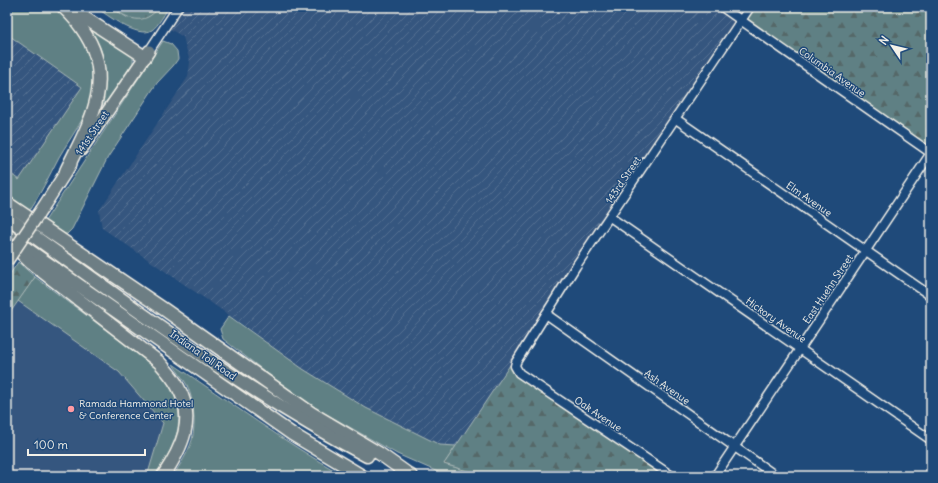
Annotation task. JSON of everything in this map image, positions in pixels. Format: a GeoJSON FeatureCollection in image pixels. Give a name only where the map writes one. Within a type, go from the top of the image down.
{"type":"FeatureCollection","features":[{"type":"Feature","properties":{"kind":"highway"},"geometry":{"type":"LineString","coordinates":[[63,7],[80,25],[91,43],[98,62],[100,81],[91,118],[66,171]]}},
{"type":"Feature","properties":{"kind":"highway"},"geometry":{"type":"LineString","coordinates":[[68,7],[147,54]]}},
{"type":"Feature","properties":{"kind":"highway"},"geometry":{"type":"LineString","coordinates":[[83,7],[147,54]]}},
{"type":"Feature","properties":{"kind":"highway"},"geometry":{"type":"LineString","coordinates":[[7,203],[311,413],[380,454],[411,476]]}},
{"type":"Feature","properties":{"kind":"highway","name":"Indiana Toll Road"},"geometry":{"type":"LineString","coordinates":[[7,218],[220,367],[270,400],[373,459],[411,476]]}},
{"type":"Feature","properties":{"kind":"highway"},"geometry":{"type":"LineString","coordinates":[[7,237],[30,262],[159,362],[171,376],[184,401],[186,419],[185,433],[181,446],[163,476]]}},
{"type":"Feature","properties":{"kind":"highway","name":"Indiana Toll Road"},"geometry":{"type":"LineString","coordinates":[[7,237],[285,430],[362,476]]}},
{"type":"Feature","properties":{"kind":"main road","name":"141st Street"},"geometry":{"type":"LineString","coordinates":[[7,261],[66,171],[147,54]]}},
{"type":"Feature","properties":{"kind":"street","name":"141st Street"},"geometry":{"type":"LineString","coordinates":[[147,54],[178,7]]}},
{"type":"Feature","properties":{"kind":"street","name":"Columbia Avenue"},"geometry":{"type":"LineString","coordinates":[[722,7],[931,153]]}},
{"type":"Feature","properties":{"kind":"street","name":"143rd Street"},"geometry":{"type":"LineString","coordinates":[[515,366],[517,358],[750,7]]}},
{"type":"Feature","properties":{"kind":"street","name":"Elm Avenue"},"geometry":{"type":"LineString","coordinates":[[676,119],[931,296]]}},
{"type":"Feature","properties":{"kind":"street","name":"East Huehn Street"},"geometry":{"type":"LineString","coordinates":[[715,476],[931,153]]}},
{"type":"Feature","properties":{"kind":"street","name":"Hickory Avenue"},"geometry":{"type":"LineString","coordinates":[[610,216],[931,440]]}},
{"type":"Feature","properties":{"kind":"street","name":"Ash Avenue"},"geometry":{"type":"LineString","coordinates":[[546,314],[776,476]]}},
{"type":"Feature","properties":{"kind":"street","name":"Oak Avenue"},"geometry":{"type":"LineString","coordinates":[[515,366],[519,373],[672,476]]}},
{"type":"Feature","properties":{"kind":"shaded area"},"geometry":{"type":"Polygon","coordinates":[[[178,7],[722,7],[741,20],[456,446],[440,445],[366,408],[303,369],[242,324],[102,228],[99,211],[188,77],[190,62],[183,37],[165,26],[178,7]]]}},
{"type":"Feature","properties":{"kind":"shaded area"},"geometry":{"type":"Polygon","coordinates":[[[7,34],[82,87],[19,181],[7,171],[7,34]]]}},
{"type":"Feature","properties":{"kind":"shaded area"},"geometry":{"type":"Polygon","coordinates":[[[18,301],[119,372],[163,423],[146,476],[7,476],[7,317],[18,301]]]}},
{"type":"Feature","properties":{"kind":"green space"},"geometry":{"type":"Polygon","coordinates":[[[7,7],[55,7],[72,25],[86,47],[93,71],[94,84],[92,96],[86,112],[28,213],[7,197],[7,171],[19,180],[82,87],[7,34],[7,7]]]}},
{"type":"Feature","properties":{"kind":"green space"},"geometry":{"type":"Polygon","coordinates":[[[95,7],[110,7],[128,18],[155,12],[159,7],[169,7],[155,28],[146,32],[131,29],[95,7]]]}},
{"type":"Feature","properties":{"kind":"green space"},"geometry":{"type":"Polygon","coordinates":[[[110,7],[159,7],[147,17],[135,19],[123,15],[110,7]]]}},
{"type":"Feature","properties":{"kind":"green space"},"geometry":{"type":"Polygon","coordinates":[[[750,7],[931,7],[931,153],[741,20],[750,7]]]}},
{"type":"Feature","properties":{"kind":"green space"},"geometry":{"type":"Polygon","coordinates":[[[88,26],[131,52],[133,57],[133,63],[109,98],[100,108],[105,76],[104,61],[99,45],[88,26]]]}},
{"type":"Feature","properties":{"kind":"green space"},"geometry":{"type":"Polygon","coordinates":[[[163,41],[171,44],[177,51],[178,59],[157,83],[108,157],[72,229],[67,234],[60,234],[43,224],[163,41]]]}},
{"type":"Feature","properties":{"kind":"green space"},"geometry":{"type":"Polygon","coordinates":[[[18,262],[35,277],[7,317],[7,279],[18,262]]]}},
{"type":"Feature","properties":{"kind":"green space"},"geometry":{"type":"Polygon","coordinates":[[[35,277],[145,359],[159,372],[170,388],[176,400],[179,413],[178,425],[170,450],[155,476],[146,476],[163,423],[119,372],[18,301],[35,277]]]}},
{"type":"Feature","properties":{"kind":"green space"},"geometry":{"type":"Polygon","coordinates":[[[229,316],[303,369],[366,408],[440,445],[456,446],[444,464],[484,476],[447,476],[397,454],[300,399],[223,339],[220,329],[229,316]]]}},
{"type":"Feature","properties":{"kind":"green space"},"geometry":{"type":"Polygon","coordinates":[[[512,362],[515,366],[672,476],[484,476],[444,464],[512,362]]]}},
{"type":"Feature","properties":{"kind":"green space"},"geometry":{"type":"Polygon","coordinates":[[[173,364],[279,436],[344,476],[173,476],[184,459],[192,440],[194,420],[193,405],[187,385],[173,364]]]}},
{"type":"Feature","properties":{"kind":"place","name":"Ramada Hammond Hotel & Conference Center"},"geometry":{"type":"Point","coordinates":[71,409]}}]}
